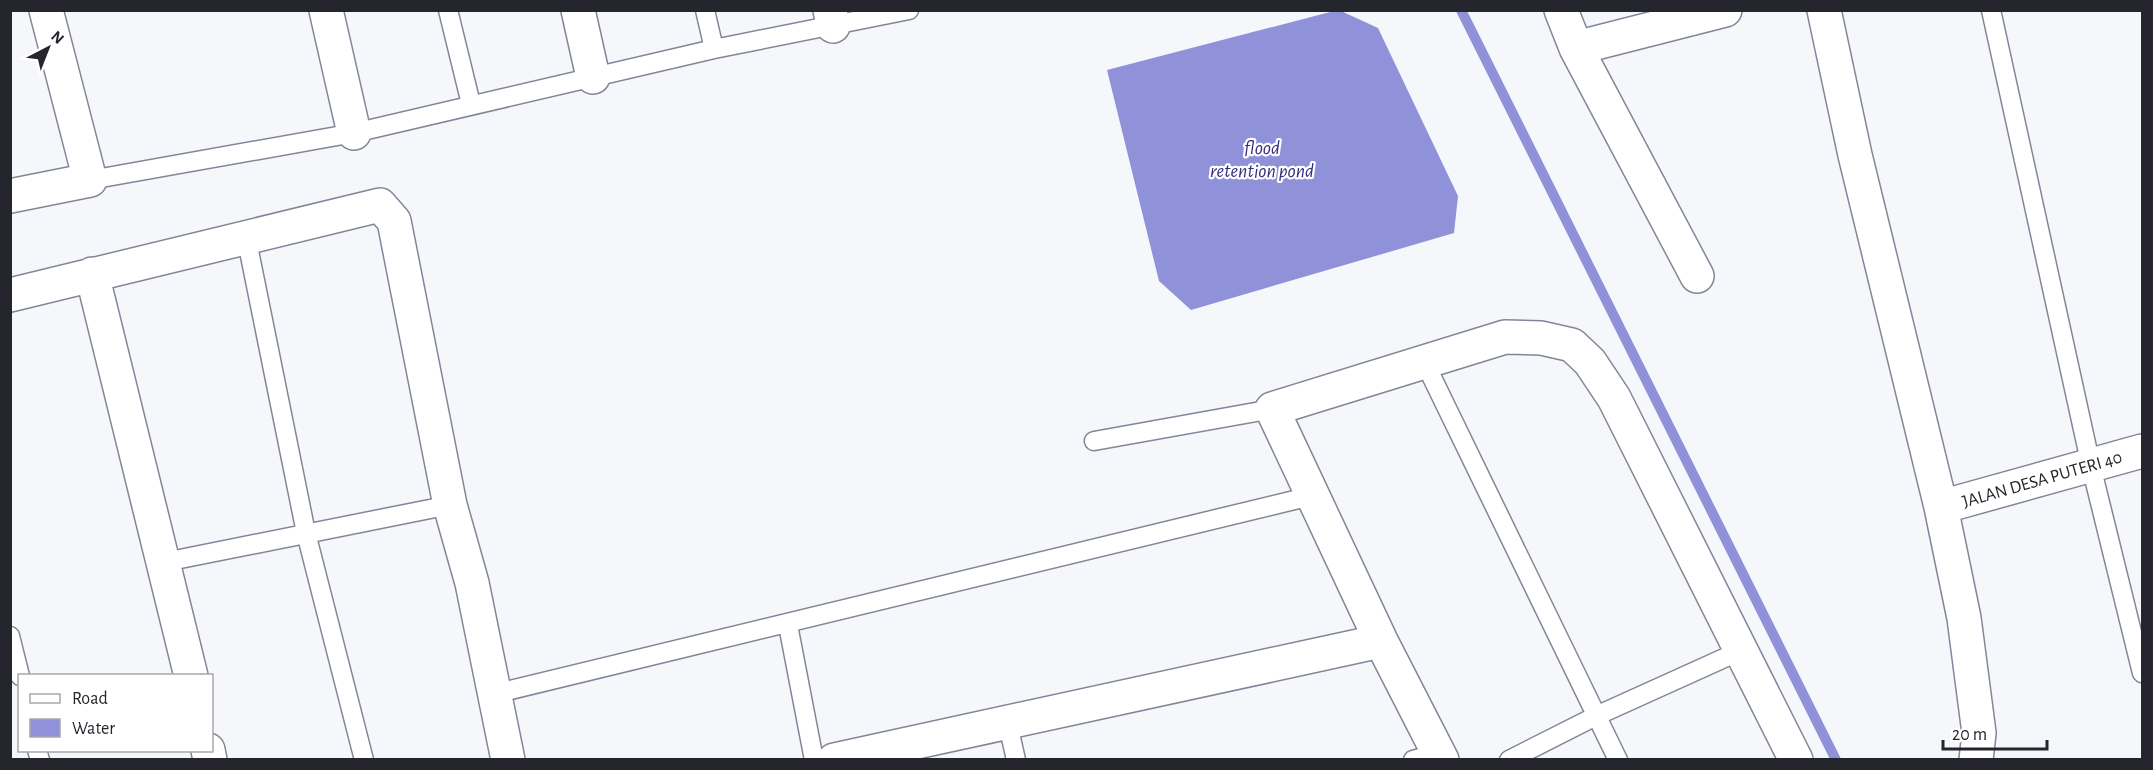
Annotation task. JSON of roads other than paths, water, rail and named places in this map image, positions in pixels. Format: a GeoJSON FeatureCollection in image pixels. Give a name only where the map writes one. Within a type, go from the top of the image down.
{"type":"FeatureCollection","features":[{"type":"Feature","properties":{"kind":"street"},"geometry":{"type":"LineString","coordinates":[[10,196],[90,180],[46,10]]}},
{"type":"Feature","properties":{"kind":"street"},"geometry":{"type":"LineString","coordinates":[[326,10],[354,133]]}},
{"type":"Feature","properties":{"kind":"street"},"geometry":{"type":"LineString","coordinates":[[578,10],[593,77]]}},
{"type":"Feature","properties":{"kind":"street"},"geometry":{"type":"LineString","coordinates":[[1561,10],[1576,48],[1697,276]]}},
{"type":"Feature","properties":{"kind":"street"},"geometry":{"type":"LineString","coordinates":[[1576,48],[1725,10]]}},
{"type":"Feature","properties":{"kind":"street"},"geometry":{"type":"LineString","coordinates":[[1824,10],[1855,155],[1941,507],[1964,618],[1979,733],[1976,759]]}},
{"type":"Feature","properties":{"kind":"street"},"geometry":{"type":"LineString","coordinates":[[10,295],[380,205],[387,210],[394,221],[450,505],[472,583],[508,759]]}},
{"type":"Feature","properties":{"kind":"street"},"geometry":{"type":"LineString","coordinates":[[92,274],[165,562],[191,674]]}},
{"type":"Feature","properties":{"kind":"street"},"geometry":{"type":"LineString","coordinates":[[1432,757],[1381,641],[1272,409],[1505,337],[1541,338],[1572,345],[1590,362],[1614,398],[1796,759]]}},
{"type":"Feature","properties":{"kind":"street","name":"JALAN DESA PUTERI 40"},"geometry":{"type":"LineString","coordinates":[[1941,507],[2142,451]]}},
{"type":"Feature","properties":{"kind":"street"},"geometry":{"type":"LineString","coordinates":[[834,759],[1381,641]]}},
{"type":"Feature","properties":{"kind":"lane"},"geometry":{"type":"LineString","coordinates":[[448,10],[471,104]]}},
{"type":"Feature","properties":{"kind":"lane"},"geometry":{"type":"LineString","coordinates":[[705,10],[714,49]]}},
{"type":"Feature","properties":{"kind":"lane"},"geometry":{"type":"LineString","coordinates":[[90,180],[354,133],[714,49],[832,18],[909,10]]}},
{"type":"Feature","properties":{"kind":"lane"},"geometry":{"type":"LineString","coordinates":[[1991,10],[2091,466],[2142,673]]}},
{"type":"Feature","properties":{"kind":"lane"},"geometry":{"type":"LineString","coordinates":[[246,236],[306,533],[364,759]]}},
{"type":"Feature","properties":{"kind":"lane"},"geometry":{"type":"LineString","coordinates":[[1424,361],[1618,759]]}},
{"type":"Feature","properties":{"kind":"lane"},"geometry":{"type":"LineString","coordinates":[[1094,441],[1272,409]]}},
{"type":"Feature","properties":{"kind":"lane"},"geometry":{"type":"LineString","coordinates":[[495,694],[1311,496]]}},
{"type":"Feature","properties":{"kind":"lane"},"geometry":{"type":"LineString","coordinates":[[165,562],[450,505]]}},
{"type":"Feature","properties":{"kind":"lane"},"geometry":{"type":"LineString","coordinates":[[788,624],[814,759]]}},
{"type":"Feature","properties":{"kind":"lane"},"geometry":{"type":"LineString","coordinates":[[10,636],[20,674]]}},
{"type":"Feature","properties":{"kind":"lane"},"geometry":{"type":"LineString","coordinates":[[1509,759],[1596,716],[1742,650]]}},
{"type":"Feature","properties":{"kind":"lane"},"geometry":{"type":"LineString","coordinates":[[1007,720],[1016,759]]}},
{"type":"Feature","properties":{"kind":"water","name":"flood retention pond"},"geometry":{"type":"Polygon","coordinates":[[[1341,11],[1378,28],[1458,196],[1454,233],[1191,310],[1159,281],[1107,70],[1341,11]]]}},
{"type":"Feature","properties":{"kind":"waterway"},"geometry":{"type":"LineString","coordinates":[[1461,10],[1836,760]]}}]}
